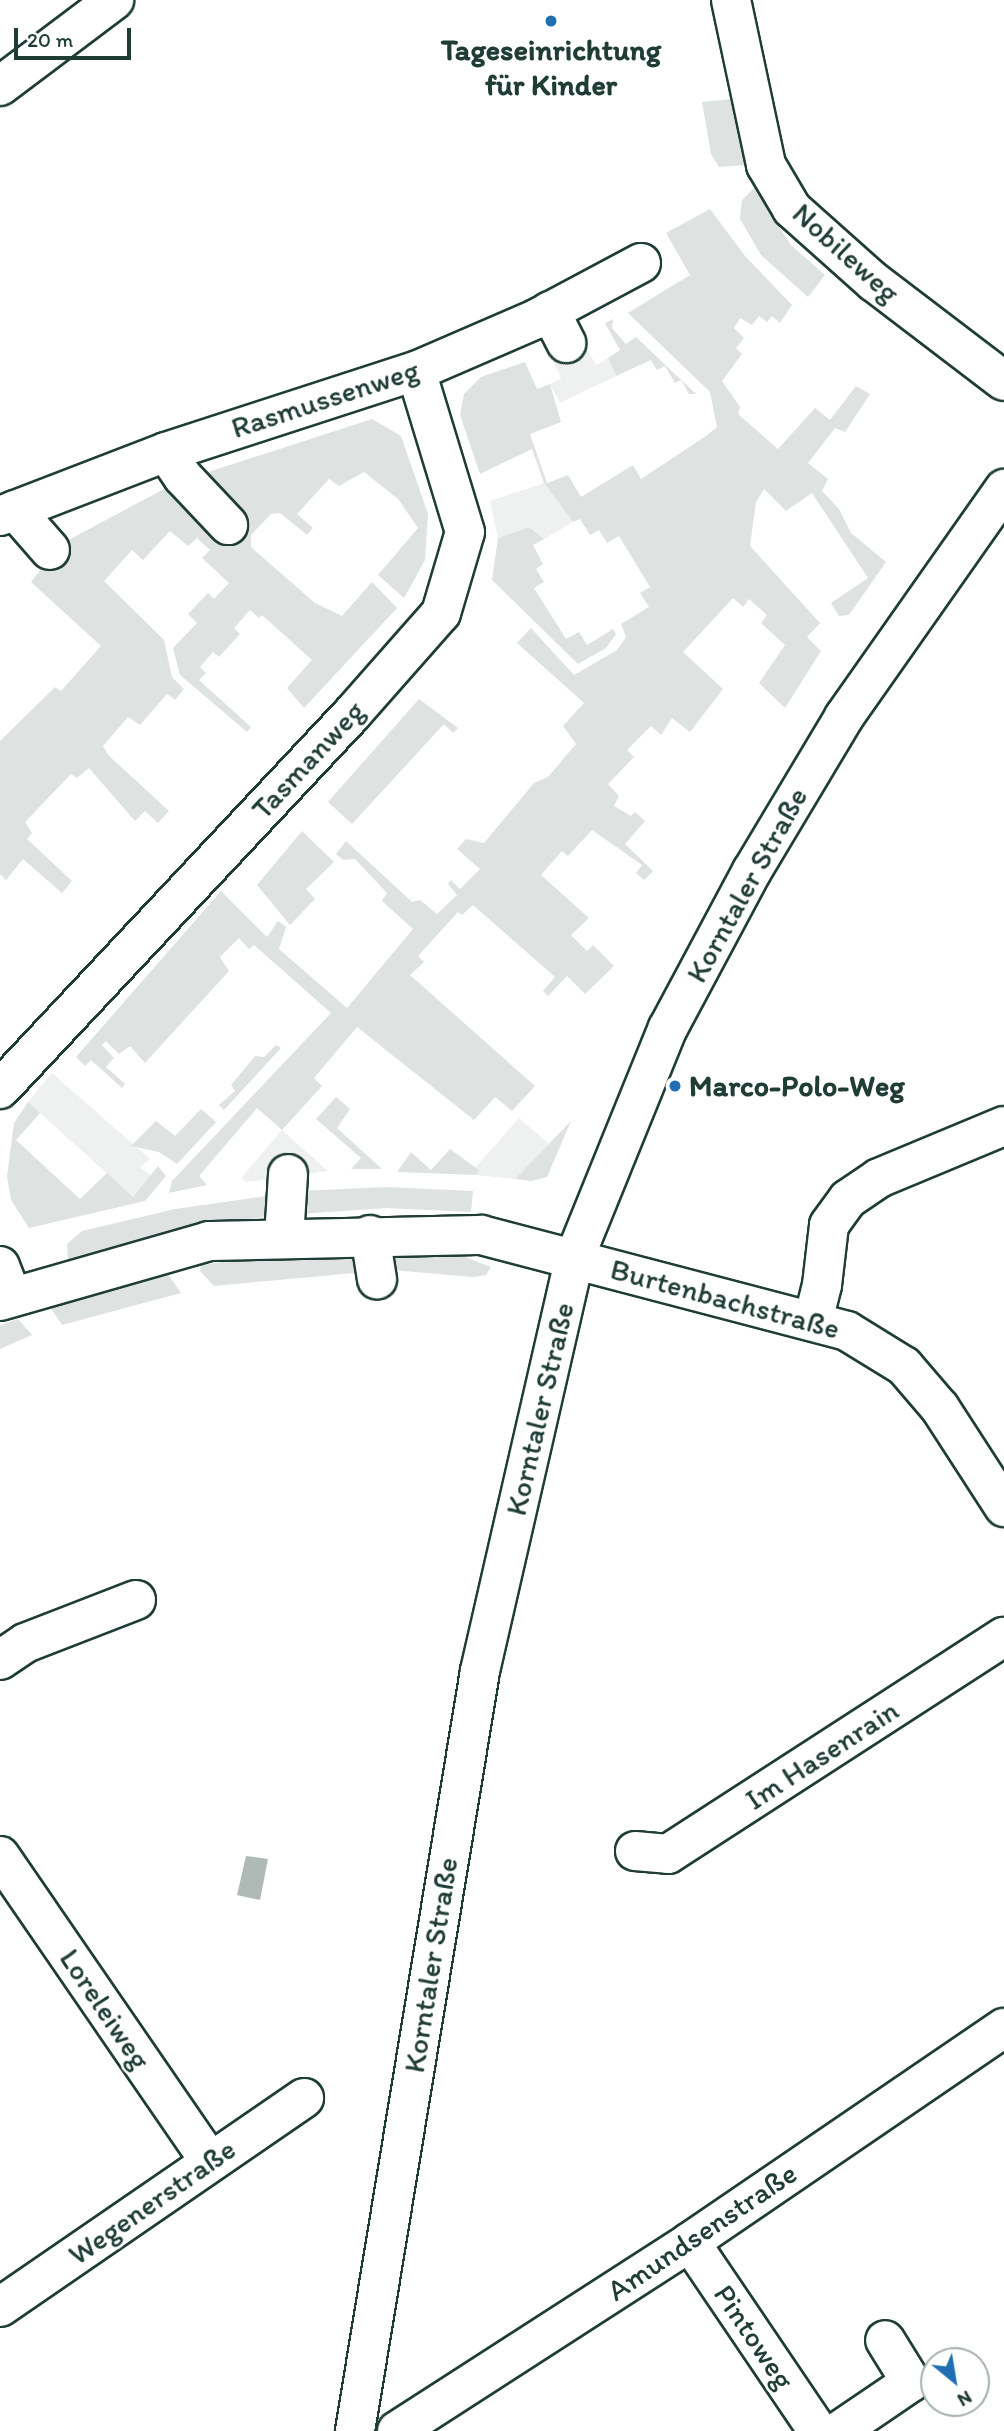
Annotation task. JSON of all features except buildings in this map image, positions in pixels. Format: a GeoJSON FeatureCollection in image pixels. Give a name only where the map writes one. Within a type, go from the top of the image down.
{"type":"FeatureCollection","features":[{"type":"Feature","properties":{"kind":"street"},"geometry":{"type":"LineString","coordinates":[[0,86],[114,0]]}},
{"type":"Feature","properties":{"kind":"street","name":"Nobileweg"},"geometry":{"type":"LineString","coordinates":[[731,0],[766,165],[792,209],[885,290],[1004,381]]}},
{"type":"Feature","properties":{"kind":"street","name":"Rasmussenweg"},"geometry":{"type":"LineString","coordinates":[[7,513],[166,452],[558,327],[641,262]]}},
{"type":"Feature","properties":{"kind":"street","name":"Tasmanweg"},"geometry":{"type":"LineString","coordinates":[[17,1083],[441,613],[479,525],[416,371]]}},
{"type":"Feature","properties":{"kind":"street"},"geometry":{"type":"LineString","coordinates":[[166,452],[183,477],[229,525]]}},
{"type":"Feature","properties":{"kind":"street","name":"Korntaler Straße"},"geometry":{"type":"LineString","coordinates":[[355,2431],[480,1671],[574,1259],[668,1028],[752,871],[844,717],[1004,489]]}},
{"type":"Feature","properties":{"kind":"street"},"geometry":{"type":"LineString","coordinates":[[7,513],[50,550]]}},
{"type":"Feature","properties":{"kind":"street"},"geometry":{"type":"LineString","coordinates":[[813,1321],[822,1285],[829,1225],[848,1199],[879,1178],[1004,1126]]}},
{"type":"Feature","properties":{"kind":"street"},"geometry":{"type":"LineString","coordinates":[[284,1238],[288,1174]]}},
{"type":"Feature","properties":{"kind":"street"},"geometry":{"type":"LineString","coordinates":[[4,1288],[209,1241],[481,1234],[574,1259]]}},
{"type":"Feature","properties":{"kind":"street"},"geometry":{"type":"LineString","coordinates":[[370,1235],[377,1279]]}},
{"type":"Feature","properties":{"kind":"street","name":"Burtenbachstraße"},"geometry":{"type":"LineString","coordinates":[[574,1259],[847,1331],[904,1366],[940,1408],[1004,1507]]}},
{"type":"Feature","properties":{"kind":"street"},"geometry":{"type":"LineString","coordinates":[[0,1660],[25,1643],[136,1600]]}},
{"type":"Feature","properties":{"kind":"street","name":"Im Hasenrain"},"geometry":{"type":"LineString","coordinates":[[635,1851],[668,1854],[1004,1637]]}},
{"type":"Feature","properties":{"kind":"street","name":"Loreleiweg"},"geometry":{"type":"LineString","coordinates":[[0,1856],[210,2162]]}},
{"type":"Feature","properties":{"kind":"street","name":"Amundsenstraße"},"geometry":{"type":"LineString","coordinates":[[397,2431],[690,2242],[1004,2028]]}},
{"type":"Feature","properties":{"kind":"street","name":"Wegenerstraße"},"geometry":{"type":"LineString","coordinates":[[0,2307],[304,2098]]}},
{"type":"Feature","properties":{"kind":"street","name":"Pintoweg"},"geometry":{"type":"LineString","coordinates":[[690,2242],[818,2431]]}},
{"type":"Feature","properties":{"kind":"street"},"geometry":{"type":"LineString","coordinates":[[839,2431],[911,2382],[885,2340]]}},
{"type":"Feature","properties":{"kind":"shaded area"},"geometry":{"type":"Polygon","coordinates":[[[731,99],[745,165],[719,167],[711,154],[702,102],[731,99]]]}},
{"type":"Feature","properties":{"kind":"shaded area"},"geometry":{"type":"Polygon","coordinates":[[[754,188],[791,245],[825,275],[808,297],[761,255],[740,219],[742,200],[754,188]]]}},
{"type":"Feature","properties":{"kind":"shaded area"},"geometry":{"type":"Polygon","coordinates":[[[710,209],[745,256],[792,305],[780,323],[772,316],[767,322],[759,316],[752,325],[740,318],[734,328],[744,338],[736,348],[742,354],[722,381],[740,407],[738,414],[778,449],[815,408],[830,420],[856,386],[870,394],[845,432],[835,428],[808,463],[828,479],[822,491],[839,509],[851,533],[886,562],[849,615],[839,616],[831,603],[868,578],[812,493],[786,511],[764,489],[756,502],[750,546],[820,623],[807,637],[821,651],[785,708],[759,683],[785,645],[761,623],[767,615],[749,599],[743,607],[733,598],[683,652],[723,689],[690,732],[672,718],[661,735],[651,726],[627,750],[634,757],[608,784],[619,796],[614,806],[631,816],[635,812],[645,821],[625,844],[653,871],[644,880],[636,873],[642,865],[592,830],[568,856],[562,851],[541,875],[589,918],[571,935],[587,951],[593,945],[614,966],[585,994],[567,976],[548,996],[543,991],[555,977],[473,905],[462,915],[458,912],[418,956],[424,962],[410,975],[535,1086],[512,1111],[495,1097],[474,1120],[357,1027],[314,1078],[322,1086],[282,1130],[257,1108],[199,1176],[207,1185],[169,1193],[172,1181],[331,1013],[254,945],[249,949],[239,938],[220,957],[229,971],[145,1063],[130,1046],[119,1054],[106,1041],[102,1045],[114,1058],[106,1067],[125,1084],[122,1088],[91,1060],[85,1066],[76,1057],[221,891],[267,937],[278,921],[286,927],[279,949],[347,1008],[413,929],[382,901],[387,893],[355,859],[343,860],[336,854],[346,841],[412,902],[420,900],[437,914],[457,895],[448,884],[451,880],[460,889],[480,869],[457,849],[466,839],[484,843],[534,783],[548,777],[576,744],[563,726],[584,703],[517,643],[531,628],[574,675],[617,650],[626,637],[621,624],[649,607],[640,593],[650,587],[619,536],[607,543],[599,530],[590,535],[580,519],[573,522],[544,483],[532,449],[480,474],[460,415],[464,394],[481,377],[525,362],[537,389],[550,384],[561,422],[530,434],[547,483],[568,475],[581,497],[633,465],[641,479],[706,436],[717,427],[710,392],[628,313],[690,275],[666,233],[710,209]]]}},
{"type":"Feature","properties":{"kind":"shaded area"},"geometry":{"type":"Polygon","coordinates":[[[613,319],[612,328],[626,344],[636,337],[696,394],[689,394],[681,380],[675,383],[665,366],[657,370],[651,360],[616,376],[608,358],[620,350],[605,323],[613,319]]]}},
{"type":"Feature","properties":{"kind":"shaded area"},"geometry":{"type":"Polygon","coordinates":[[[581,337],[596,365],[608,358],[616,376],[560,403],[550,384],[561,378],[549,350],[581,337]]]}},
{"type":"Feature","properties":{"kind":"shaded area"},"geometry":{"type":"Polygon","coordinates":[[[372,419],[401,436],[428,514],[425,560],[404,598],[378,575],[418,528],[398,499],[364,472],[339,486],[329,479],[297,514],[313,528],[307,535],[280,513],[271,514],[251,535],[251,547],[315,603],[342,616],[372,582],[397,608],[304,708],[287,688],[312,660],[262,615],[259,618],[250,610],[234,628],[240,634],[219,657],[213,652],[200,667],[206,673],[199,680],[251,727],[247,732],[180,675],[173,648],[197,623],[188,614],[208,593],[214,599],[229,583],[202,558],[210,550],[197,538],[188,546],[170,531],[143,560],[132,550],[104,581],[164,640],[172,677],[184,689],[175,700],[167,694],[140,725],[128,717],[103,746],[108,755],[169,811],[158,823],[145,811],[135,821],[89,768],[77,778],[71,774],[25,822],[32,833],[27,839],[72,881],[62,893],[23,859],[6,880],[0,874],[0,741],[55,687],[61,691],[101,646],[31,582],[59,545],[164,489],[224,533],[199,475],[372,419]]]}},
{"type":"Feature","properties":{"kind":"shaded area"},"geometry":{"type":"Polygon","coordinates":[[[544,483],[573,522],[544,539],[529,527],[498,538],[490,501],[544,483]]]}},
{"type":"Feature","properties":{"kind":"shaded area"},"geometry":{"type":"Polygon","coordinates":[[[529,527],[544,539],[533,545],[543,564],[536,569],[544,582],[534,588],[566,639],[579,632],[587,645],[613,629],[616,634],[606,648],[578,664],[492,580],[498,538],[529,527]]]}},
{"type":"Feature","properties":{"kind":"shaded area"},"geometry":{"type":"Polygon","coordinates":[[[419,699],[458,728],[453,733],[444,724],[352,824],[328,802],[419,699]]]}},
{"type":"Feature","properties":{"kind":"shaded area"},"geometry":{"type":"Polygon","coordinates":[[[302,831],[334,862],[306,889],[315,899],[290,925],[257,885],[302,831]]]}},
{"type":"Feature","properties":{"kind":"shaded area"},"geometry":{"type":"Polygon","coordinates":[[[276,1045],[281,1048],[224,1110],[219,1105],[235,1091],[231,1085],[255,1056],[264,1057],[276,1045]]]}},
{"type":"Feature","properties":{"kind":"shaded area"},"geometry":{"type":"Polygon","coordinates":[[[52,1073],[150,1159],[140,1168],[151,1175],[133,1197],[28,1102],[52,1073]]]}},
{"type":"Feature","properties":{"kind":"shaded area"},"geometry":{"type":"Polygon","coordinates":[[[336,1097],[350,1109],[337,1128],[382,1169],[351,1169],[361,1158],[316,1119],[336,1097]]]}},
{"type":"Feature","properties":{"kind":"shaded area"},"geometry":{"type":"Polygon","coordinates":[[[28,1102],[40,1113],[16,1140],[80,1199],[107,1173],[133,1197],[158,1166],[166,1176],[145,1201],[29,1228],[11,1200],[7,1176],[14,1123],[28,1102]]]}},
{"type":"Feature","properties":{"kind":"shaded area"},"geometry":{"type":"Polygon","coordinates":[[[201,1109],[216,1122],[177,1164],[159,1152],[131,1146],[156,1121],[175,1136],[201,1109]]]}},
{"type":"Feature","properties":{"kind":"shaded area"},"geometry":{"type":"Polygon","coordinates":[[[519,1118],[549,1144],[515,1179],[476,1175],[478,1171],[474,1169],[519,1118]]]}},
{"type":"Feature","properties":{"kind":"shaded area"},"geometry":{"type":"Polygon","coordinates":[[[571,1121],[547,1177],[531,1181],[515,1179],[571,1121]]]}},
{"type":"Feature","properties":{"kind":"shaded area"},"geometry":{"type":"Polygon","coordinates":[[[282,1130],[328,1171],[246,1182],[241,1178],[282,1130]]]}},
{"type":"Feature","properties":{"kind":"shaded area"},"geometry":{"type":"Polygon","coordinates":[[[450,1149],[479,1170],[476,1175],[397,1172],[411,1152],[431,1170],[450,1149]]]}},
{"type":"Feature","properties":{"kind":"shaded area"},"geometry":{"type":"Polygon","coordinates":[[[386,1187],[473,1191],[471,1212],[386,1208],[300,1214],[300,1191],[386,1187]]]}},
{"type":"Feature","properties":{"kind":"shaded area"},"geometry":{"type":"Polygon","coordinates":[[[266,1196],[269,1216],[168,1233],[68,1260],[67,1244],[82,1231],[175,1209],[266,1196]]]}},
{"type":"Feature","properties":{"kind":"shaded area"},"geometry":{"type":"Polygon","coordinates":[[[320,1249],[348,1252],[365,1272],[214,1286],[200,1271],[201,1265],[320,1249]]]}},
{"type":"Feature","properties":{"kind":"shaded area"},"geometry":{"type":"Polygon","coordinates":[[[381,1250],[460,1255],[491,1267],[486,1275],[473,1277],[392,1270],[381,1250]]]}},
{"type":"Feature","properties":{"kind":"shaded area"},"geometry":{"type":"Polygon","coordinates":[[[168,1274],[181,1293],[62,1325],[50,1307],[168,1274]]]}},
{"type":"Feature","properties":{"kind":"shaded area"},"geometry":{"type":"Polygon","coordinates":[[[18,1319],[32,1335],[0,1349],[0,1325],[18,1319]]]}},
{"type":"Feature","properties":{"kind":"shaded area"},"geometry":{"type":"Polygon","coordinates":[[[246,1856],[268,1859],[260,1900],[237,1895],[246,1856]]]}},
{"type":"Feature","properties":{"kind":"place","name":"Tageseinrichtung für Kinder"},"geometry":{"type":"Point","coordinates":[551,21]}},
{"type":"Feature","properties":{"kind":"place","name":"Marco-Polo-Weg"},"geometry":{"type":"Point","coordinates":[675,1086]}}]}
